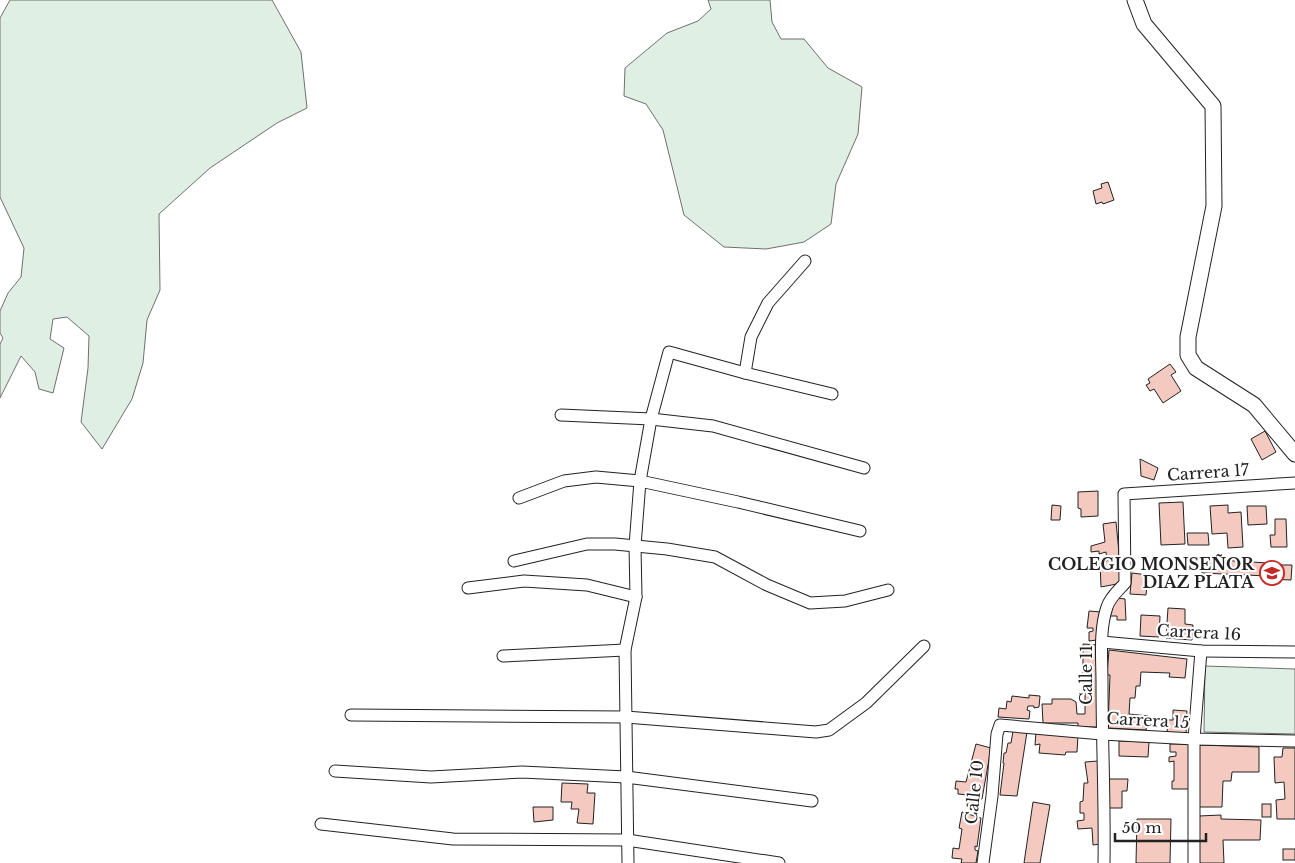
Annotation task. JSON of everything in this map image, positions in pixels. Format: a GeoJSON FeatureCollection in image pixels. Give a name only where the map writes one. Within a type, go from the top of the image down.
{"type":"FeatureCollection","features":[{"type":"Feature","properties":{"kind":"street"},"geometry":{"type":"LineString","coordinates":[[1135,0],[1144,24],[1213,106],[1214,206],[1188,337],[1188,355],[1196,368],[1254,405],[1295,454]]}},
{"type":"Feature","properties":{"kind":"street"},"geometry":{"type":"LineString","coordinates":[[745,373],[751,337],[768,303],[805,261]]}},
{"type":"Feature","properties":{"kind":"street"},"geometry":{"type":"LineString","coordinates":[[628,863],[625,650],[636,597],[635,546],[640,481],[651,419],[669,352],[832,394]]}},
{"type":"Feature","properties":{"kind":"street"},"geometry":{"type":"LineString","coordinates":[[561,415],[651,419],[713,426],[864,468]]}},
{"type":"Feature","properties":{"kind":"street"},"geometry":{"type":"LineString","coordinates":[[519,498],[564,481],[596,477],[640,481],[860,531]]}},
{"type":"Feature","properties":{"kind":"street","name":"Carrera 17"},"geometry":{"type":"LineString","coordinates":[[1124,494],[1295,483]]}},
{"type":"Feature","properties":{"kind":"street","name":"Calle 11"},"geometry":{"type":"LineString","coordinates":[[1104,863],[1102,642],[1106,609],[1110,599],[1125,583],[1124,494]]}},
{"type":"Feature","properties":{"kind":"street"},"geometry":{"type":"LineString","coordinates":[[514,561],[587,544],[615,544],[667,549],[715,557],[767,586],[810,603],[844,601],[888,590]]}},
{"type":"Feature","properties":{"kind":"street"},"geometry":{"type":"LineString","coordinates":[[468,588],[524,581],[587,584],[636,597]]}},
{"type":"Feature","properties":{"kind":"street","name":"Carrera 16"},"geometry":{"type":"LineString","coordinates":[[1102,642],[1201,651],[1295,652]]}},
{"type":"Feature","properties":{"kind":"street"},"geometry":{"type":"LineString","coordinates":[[351,715],[626,717],[816,732],[829,730],[866,703],[924,646]]}},
{"type":"Feature","properties":{"kind":"street"},"geometry":{"type":"LineString","coordinates":[[503,656],[625,650]]}},
{"type":"Feature","properties":{"kind":"street"},"geometry":{"type":"LineString","coordinates":[[1194,863],[1194,739],[1201,651]]}},
{"type":"Feature","properties":{"kind":"street","name":"Carrera 15"},"geometry":{"type":"LineString","coordinates":[[1000,725],[1102,734],[1194,739],[1295,741]]}},
{"type":"Feature","properties":{"kind":"street","name":"Calle 10"},"geometry":{"type":"LineString","coordinates":[[983,863],[992,796],[997,734],[1000,725]]}},
{"type":"Feature","properties":{"kind":"street"},"geometry":{"type":"LineString","coordinates":[[335,771],[431,777],[522,772],[626,777],[812,801]]}},
{"type":"Feature","properties":{"kind":"street"},"geometry":{"type":"LineString","coordinates":[[321,824],[453,839],[627,840],[778,863]]}},
{"type":"Feature","properties":{"kind":"green space"},"geometry":{"type":"Polygon","coordinates":[[[10,0],[272,0],[301,52],[307,108],[277,123],[210,168],[159,214],[160,290],[147,320],[143,363],[132,399],[102,449],[81,422],[88,368],[89,336],[67,317],[53,319],[50,339],[64,348],[53,393],[39,389],[35,372],[21,356],[0,398],[0,344],[3,338],[0,333],[0,311],[8,293],[21,277],[24,248],[0,197],[0,18],[10,0]]]}},
{"type":"Feature","properties":{"kind":"green space"},"geometry":{"type":"Polygon","coordinates":[[[708,0],[770,0],[772,22],[781,39],[804,39],[828,68],[862,87],[858,134],[836,184],[831,224],[804,242],[766,249],[724,247],[684,215],[663,130],[646,104],[624,96],[625,68],[667,33],[698,21],[711,9],[708,0]]]}},
{"type":"Feature","properties":{"kind":"green space"},"geometry":{"type":"Polygon","coordinates":[[[1205,666],[1295,669],[1295,734],[1204,732],[1205,666]]]}},
{"type":"Feature","properties":{"kind":"building"},"geometry":{"type":"Polygon","coordinates":[[[1108,182],[1114,200],[1103,204],[1102,202],[1096,204],[1093,191],[1102,188],[1101,184],[1108,182]]]}},
{"type":"Feature","properties":{"kind":"building"},"geometry":{"type":"Polygon","coordinates":[[[1170,364],[1176,372],[1171,375],[1181,391],[1163,403],[1154,389],[1150,391],[1146,385],[1150,383],[1148,379],[1170,364]]]}},
{"type":"Feature","properties":{"kind":"building"},"geometry":{"type":"Polygon","coordinates":[[[1265,431],[1276,452],[1262,460],[1251,439],[1265,431]]]}},
{"type":"Feature","properties":{"kind":"building"},"geometry":{"type":"Polygon","coordinates":[[[1140,459],[1158,468],[1154,480],[1141,476],[1140,459]]]}},
{"type":"Feature","properties":{"kind":"building"},"geometry":{"type":"Polygon","coordinates":[[[1098,491],[1098,516],[1081,517],[1081,509],[1078,508],[1078,492],[1098,491]]]}},
{"type":"Feature","properties":{"kind":"building"},"geometry":{"type":"Polygon","coordinates":[[[1183,502],[1185,544],[1161,545],[1159,503],[1183,502]]]}},
{"type":"Feature","properties":{"kind":"building"},"geometry":{"type":"Polygon","coordinates":[[[1052,505],[1061,506],[1060,520],[1051,520],[1052,505]]]}},
{"type":"Feature","properties":{"kind":"building"},"geometry":{"type":"Polygon","coordinates":[[[1228,505],[1228,513],[1241,512],[1243,547],[1228,548],[1227,533],[1212,534],[1210,506],[1228,505]]]}},
{"type":"Feature","properties":{"kind":"building"},"geometry":{"type":"Polygon","coordinates":[[[1247,506],[1266,506],[1267,524],[1248,525],[1247,506]]]}},
{"type":"Feature","properties":{"kind":"building"},"geometry":{"type":"Polygon","coordinates":[[[1275,519],[1286,519],[1287,547],[1271,547],[1270,535],[1275,535],[1275,519]]]}},
{"type":"Feature","properties":{"kind":"building"},"geometry":{"type":"Polygon","coordinates":[[[1116,522],[1122,583],[1101,587],[1100,562],[1107,561],[1106,552],[1099,554],[1099,551],[1091,552],[1091,546],[1105,542],[1103,524],[1116,522]]]}},
{"type":"Feature","properties":{"kind":"building"},"geometry":{"type":"Polygon","coordinates":[[[1187,533],[1208,533],[1209,545],[1188,545],[1187,533]]]}},
{"type":"Feature","properties":{"kind":"building"},"geometry":{"type":"Polygon","coordinates":[[[1203,559],[1268,563],[1268,565],[1292,565],[1291,580],[1267,579],[1267,576],[1202,573],[1203,559]]]}},
{"type":"Feature","properties":{"kind":"building"},"geometry":{"type":"Polygon","coordinates":[[[1132,573],[1148,575],[1146,595],[1130,594],[1132,573]]]}},
{"type":"Feature","properties":{"kind":"building"},"geometry":{"type":"Polygon","coordinates":[[[1117,598],[1125,599],[1126,620],[1117,620],[1117,616],[1110,616],[1113,603],[1117,598]]]}},
{"type":"Feature","properties":{"kind":"building"},"geometry":{"type":"Polygon","coordinates":[[[1168,608],[1185,609],[1185,624],[1193,625],[1192,640],[1166,638],[1168,608]]]}},
{"type":"Feature","properties":{"kind":"building"},"geometry":{"type":"Polygon","coordinates":[[[1089,611],[1101,612],[1100,628],[1097,628],[1097,640],[1089,641],[1089,632],[1093,631],[1093,628],[1087,628],[1089,611]]]}},
{"type":"Feature","properties":{"kind":"building"},"geometry":{"type":"Polygon","coordinates":[[[1141,615],[1160,616],[1159,637],[1140,636],[1141,615]]]}},
{"type":"Feature","properties":{"kind":"building"},"geometry":{"type":"Polygon","coordinates":[[[1083,644],[1099,645],[1097,727],[1078,727],[1078,723],[1043,723],[1042,704],[1052,704],[1052,699],[1071,699],[1076,702],[1077,714],[1085,714],[1085,692],[1088,692],[1088,683],[1083,683],[1083,644]]]}},
{"type":"Feature","properties":{"kind":"building"},"geometry":{"type":"Polygon","coordinates":[[[1109,650],[1187,659],[1185,678],[1169,677],[1170,673],[1141,672],[1140,686],[1136,686],[1135,698],[1130,698],[1129,714],[1148,716],[1146,730],[1108,728],[1110,675],[1107,675],[1109,650]]]}},
{"type":"Feature","properties":{"kind":"building"},"geometry":{"type":"Polygon","coordinates":[[[1029,695],[1040,696],[1039,707],[1028,706],[1027,710],[1030,711],[1029,719],[998,717],[999,708],[1006,709],[1007,701],[1011,702],[1012,696],[1029,698],[1029,695]]]}},
{"type":"Feature","properties":{"kind":"building"},"geometry":{"type":"Polygon","coordinates":[[[1173,710],[1187,711],[1186,735],[1167,734],[1168,720],[1173,720],[1173,710]]]}},
{"type":"Feature","properties":{"kind":"building"},"geometry":{"type":"Polygon","coordinates":[[[1013,731],[1027,732],[1017,796],[1000,795],[1004,753],[1006,753],[1008,743],[1011,743],[1013,731]]]}},
{"type":"Feature","properties":{"kind":"building"},"geometry":{"type":"Polygon","coordinates":[[[1036,732],[1078,735],[1077,752],[1066,752],[1065,755],[1039,753],[1040,744],[1035,745],[1036,732]]]}},
{"type":"Feature","properties":{"kind":"building"},"geometry":{"type":"Polygon","coordinates":[[[1119,741],[1149,742],[1148,757],[1119,756],[1119,741]]]}},
{"type":"Feature","properties":{"kind":"building"},"geometry":{"type":"Polygon","coordinates":[[[976,744],[991,748],[979,807],[967,806],[968,795],[958,794],[958,789],[955,789],[956,781],[966,782],[976,744]]]}},
{"type":"Feature","properties":{"kind":"building"},"geometry":{"type":"Polygon","coordinates":[[[1170,744],[1189,744],[1190,789],[1172,789],[1174,761],[1169,762],[1169,757],[1176,756],[1176,752],[1170,752],[1170,744]]]}},
{"type":"Feature","properties":{"kind":"building"},"geometry":{"type":"Polygon","coordinates":[[[1199,745],[1259,747],[1259,772],[1232,772],[1231,781],[1223,781],[1222,807],[1199,807],[1199,745]]]}},
{"type":"Feature","properties":{"kind":"building"},"geometry":{"type":"Polygon","coordinates":[[[1283,748],[1295,748],[1295,819],[1277,819],[1276,800],[1285,799],[1284,782],[1275,783],[1274,757],[1282,757],[1283,748]]]}},
{"type":"Feature","properties":{"kind":"building"},"geometry":{"type":"Polygon","coordinates":[[[1098,761],[1100,844],[1093,845],[1092,828],[1078,829],[1077,821],[1084,820],[1084,813],[1080,813],[1080,802],[1083,801],[1084,783],[1088,783],[1085,762],[1098,761]]]}},
{"type":"Feature","properties":{"kind":"building"},"geometry":{"type":"Polygon","coordinates":[[[1109,779],[1128,779],[1127,791],[1122,791],[1122,808],[1109,808],[1109,779]]]}},
{"type":"Feature","properties":{"kind":"building"},"geometry":{"type":"Polygon","coordinates":[[[562,783],[588,784],[587,793],[595,793],[593,824],[577,823],[579,809],[571,809],[572,802],[561,802],[562,783]]]}},
{"type":"Feature","properties":{"kind":"building"},"geometry":{"type":"Polygon","coordinates":[[[1033,802],[1050,805],[1040,863],[1024,863],[1033,802]]]}},
{"type":"Feature","properties":{"kind":"building"},"geometry":{"type":"Polygon","coordinates":[[[1262,804],[1271,804],[1271,817],[1262,817],[1262,804]]]}},
{"type":"Feature","properties":{"kind":"building"},"geometry":{"type":"Polygon","coordinates":[[[533,807],[553,807],[553,820],[534,822],[533,807]]]}},
{"type":"Feature","properties":{"kind":"building"},"geometry":{"type":"Polygon","coordinates":[[[962,812],[981,818],[977,847],[975,846],[975,850],[978,851],[976,863],[961,863],[962,859],[952,858],[953,848],[959,849],[962,829],[959,828],[962,812]]]}},
{"type":"Feature","properties":{"kind":"building"},"geometry":{"type":"Polygon","coordinates":[[[1221,815],[1221,819],[1261,820],[1260,840],[1223,840],[1224,863],[1199,863],[1199,816],[1221,815]]]}},
{"type":"Feature","properties":{"kind":"building"},"geometry":{"type":"Polygon","coordinates":[[[1137,819],[1171,819],[1170,863],[1136,863],[1137,819]]]}},
{"type":"Feature","properties":{"kind":"building"},"geometry":{"type":"Polygon","coordinates":[[[1283,849],[1295,849],[1295,860],[1283,860],[1283,849]]]}},
{"type":"Feature","properties":{"kind":"place","name":"COLEGIO MONSEÑOR DIAZ PLATA"},"geometry":{"type":"Point","coordinates":[1272,573]}}]}
